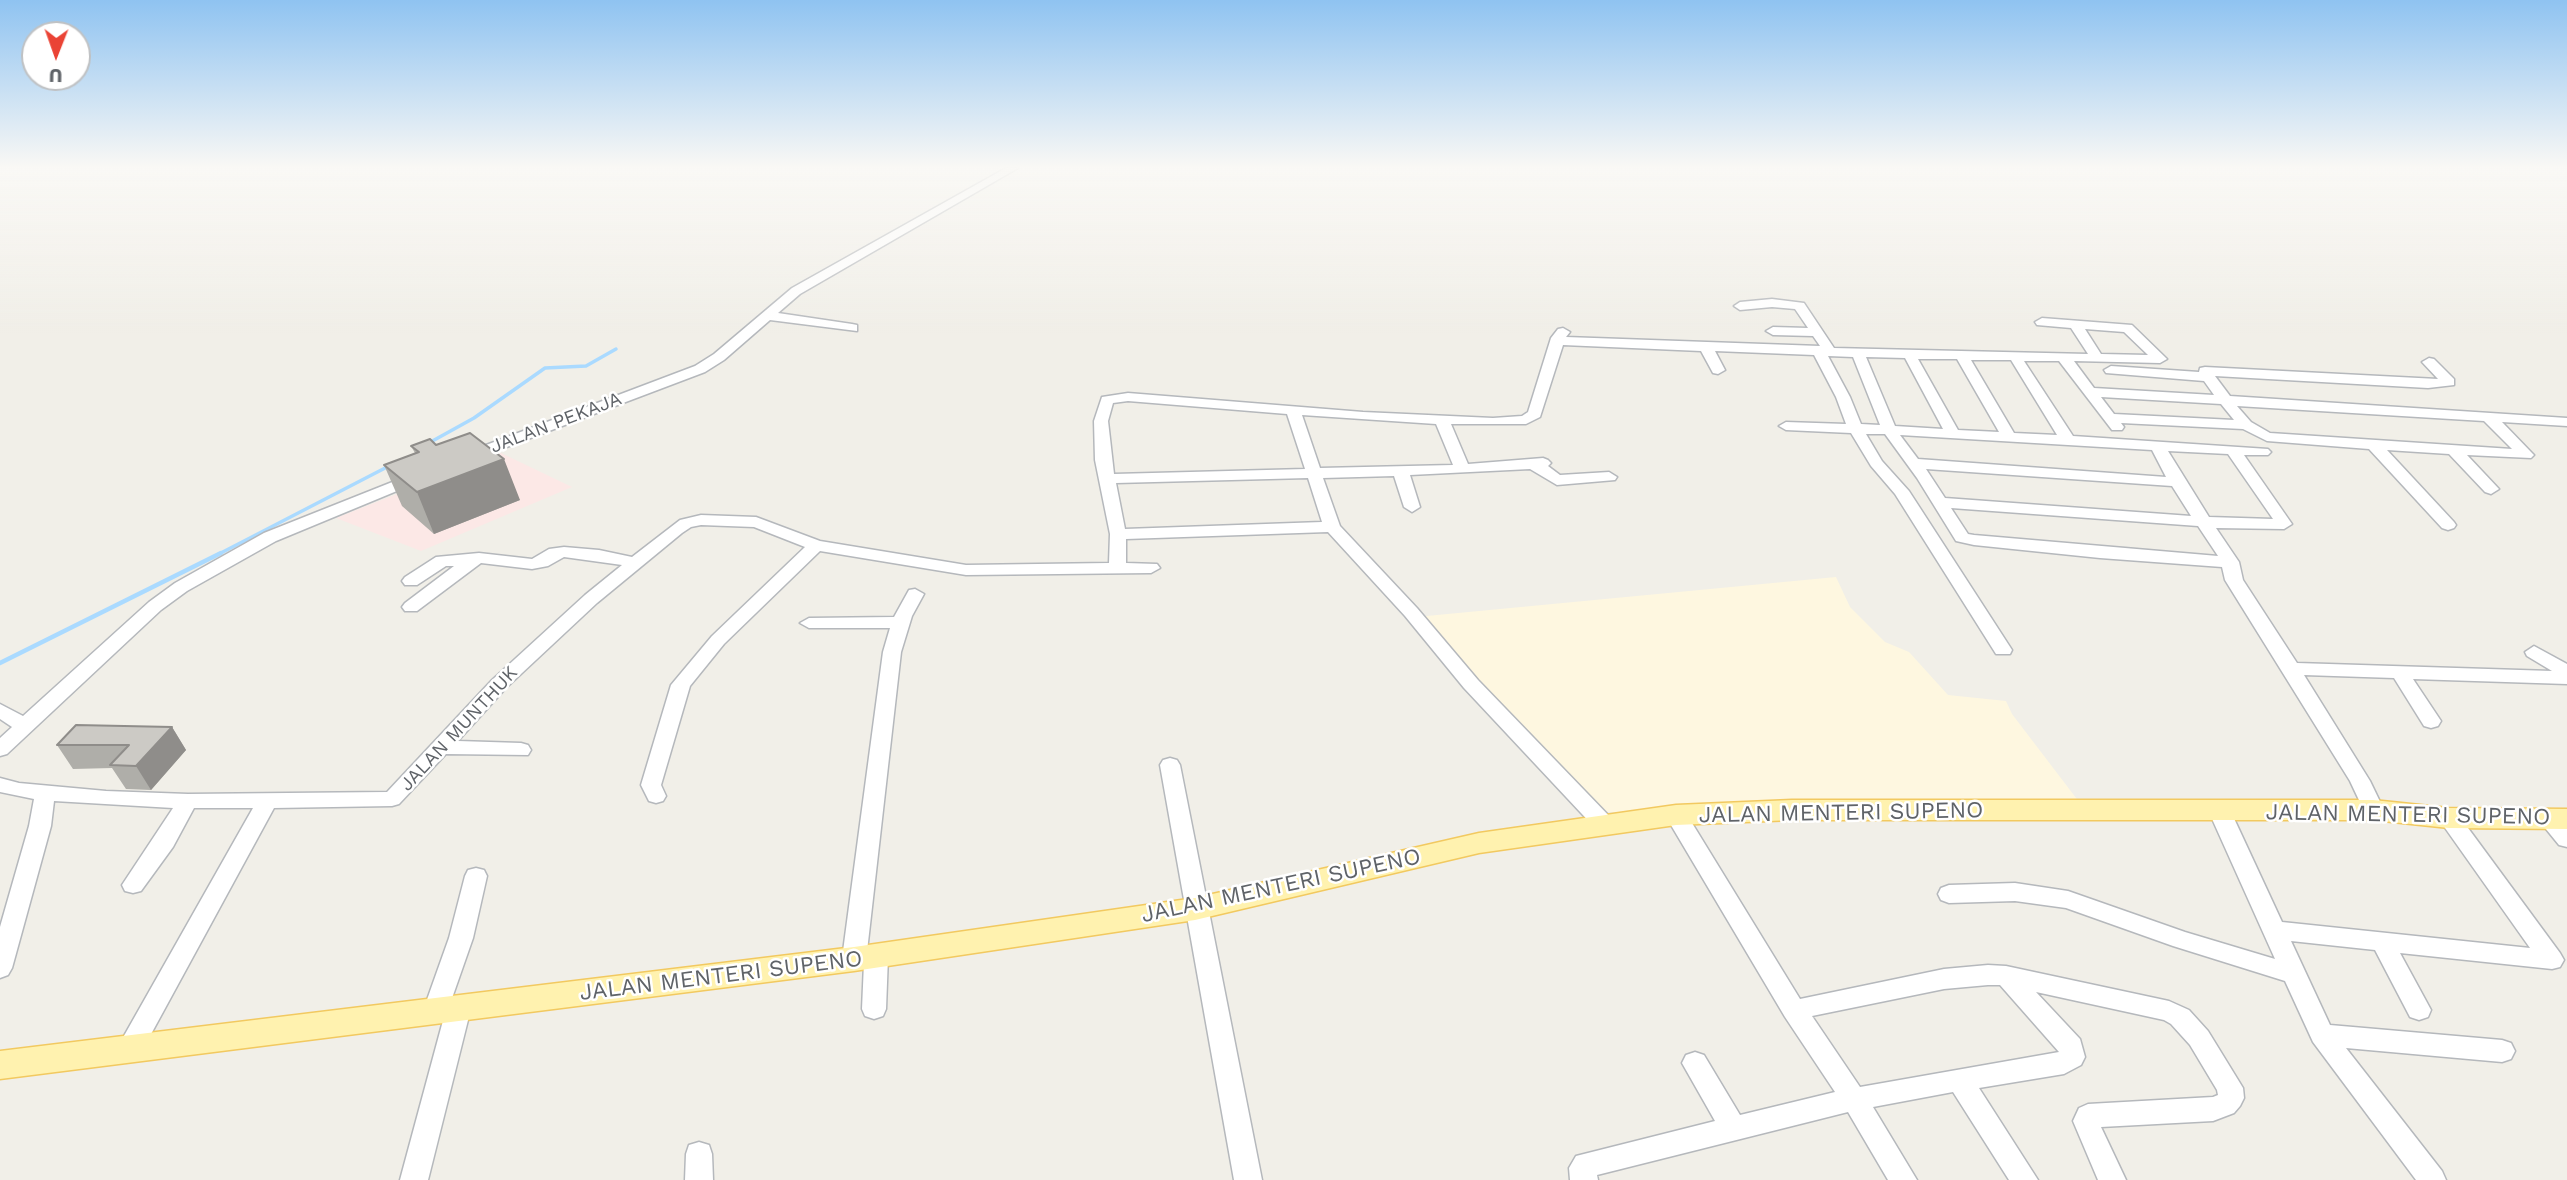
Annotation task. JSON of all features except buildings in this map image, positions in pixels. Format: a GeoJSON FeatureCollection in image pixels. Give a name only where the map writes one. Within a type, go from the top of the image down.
{"type":"FeatureCollection","features":[{"type":"Feature","properties":{"kind":"main road","name":"JALAN MENTERI SUPENO"},"geometry":{"type":"LineString","coordinates":[[0,1065],[865,958],[1195,909],[1479,843],[1676,815],[1881,809],[2220,812],[2373,810],[2561,825]]}},
{"type":"Feature","properties":{"kind":"street","name":"JALAN PEKAJA"},"geometry":{"type":"LineString","coordinates":[[461,460],[700,369],[719,357],[796,291],[915,223]]}},
{"type":"Feature","properties":{"kind":"street"},"geometry":{"type":"LineString","coordinates":[[1740,306],[1772,303],[1798,306],[1818,332],[1855,428],[1876,463],[1901,491],[2003,650]]}},
{"type":"Feature","properties":{"kind":"street"},"geometry":{"type":"LineString","coordinates":[[765,315],[852,328]]}},
{"type":"Feature","properties":{"kind":"street"},"geometry":{"type":"LineString","coordinates":[[2042,322],[2129,329],[2172,374]]}},
{"type":"Feature","properties":{"kind":"street"},"geometry":{"type":"LineString","coordinates":[[2076,324],[2098,359]]}},
{"type":"Feature","properties":{"kind":"street"},"geometry":{"type":"LineString","coordinates":[[1773,331],[1818,332]]}},
{"type":"Feature","properties":{"kind":"street"},"geometry":{"type":"LineString","coordinates":[[1118,568],[1118,534],[1104,470],[1101,421],[1108,400],[1115,397],[1493,422],[1531,418],[1535,414],[1560,337],[1706,347],[2014,355],[2208,377]]}},
{"type":"Feature","properties":{"kind":"street"},"geometry":{"type":"LineString","coordinates":[[1706,347],[1718,370]]}},
{"type":"Feature","properties":{"kind":"street"},"geometry":{"type":"LineString","coordinates":[[1858,353],[1889,430],[1940,502],[1958,533],[1974,540],[2191,559],[2232,571]]}},
{"type":"Feature","properties":{"kind":"street"},"geometry":{"type":"LineString","coordinates":[[1909,354],[1954,435]]}},
{"type":"Feature","properties":{"kind":"street"},"geometry":{"type":"LineString","coordinates":[[1961,354],[2010,439]]}},
{"type":"Feature","properties":{"kind":"street"},"geometry":{"type":"LineString","coordinates":[[2014,355],[2068,441]]}},
{"type":"Feature","properties":{"kind":"street"},"geometry":{"type":"LineString","coordinates":[[2068,362],[2160,359]]}},
{"type":"Feature","properties":{"kind":"street"},"geometry":{"type":"LineString","coordinates":[[2068,362],[2129,446]]}},
{"type":"Feature","properties":{"kind":"street"},"geometry":{"type":"LineString","coordinates":[[2429,362],[2449,382],[2428,384],[2205,371],[2246,425],[2267,437],[2526,455],[2488,418]]}},
{"type":"Feature","properties":{"kind":"street"},"geometry":{"type":"LineString","coordinates":[[2091,392],[2567,422]]}},
{"type":"Feature","properties":{"kind":"street"},"geometry":{"type":"LineString","coordinates":[[1293,410],[1332,527],[1411,612],[1471,684],[1604,824]]}},
{"type":"Feature","properties":{"kind":"street"},"geometry":{"type":"LineString","coordinates":[[2111,418],[2246,425]]}},
{"type":"Feature","properties":{"kind":"street"},"geometry":{"type":"LineString","coordinates":[[1441,419],[1463,470]]}},
{"type":"Feature","properties":{"kind":"street"},"geometry":{"type":"LineString","coordinates":[[1786,426],[2263,452]]}},
{"type":"Feature","properties":{"kind":"street"},"geometry":{"type":"LineString","coordinates":[[2373,444],[2448,525]]}},
{"type":"Feature","properties":{"kind":"street"},"geometry":{"type":"LineString","coordinates":[[2159,447],[2177,482],[2360,781],[2373,810]]}},
{"type":"Feature","properties":{"kind":"street"},"geometry":{"type":"LineString","coordinates":[[2452,449],[2491,489]]}},
{"type":"Feature","properties":{"kind":"street"},"geometry":{"type":"LineString","coordinates":[[1940,502],[2265,526],[2284,524],[2234,452]]}},
{"type":"Feature","properties":{"kind":"street"},"geometry":{"type":"LineString","coordinates":[[1108,479],[1463,470],[1538,463],[1557,480],[1609,477]]}},
{"type":"Feature","properties":{"kind":"street"},"geometry":{"type":"LineString","coordinates":[[1913,463],[2177,482]]}},
{"type":"Feature","properties":{"kind":"street"},"geometry":{"type":"LineString","coordinates":[[1401,472],[1412,507]]}},
{"type":"Feature","properties":{"kind":"street"},"geometry":{"type":"LineString","coordinates":[[0,748],[155,606],[209,569],[302,522],[425,474]]}},
{"type":"Feature","properties":{"kind":"street","name":"JALAN MUNTHUK"},"geometry":{"type":"LineString","coordinates":[[0,785],[45,793],[188,801],[392,799],[532,653],[591,599],[686,523],[701,520],[756,522],[816,545]]}},
{"type":"Feature","properties":{"kind":"street"},"geometry":{"type":"LineString","coordinates":[[1118,534],[1332,527]]}},
{"type":"Feature","properties":{"kind":"street"},"geometry":{"type":"LineString","coordinates":[[656,796],[652,785],[681,685],[718,640],[816,545],[966,570],[1151,568]]}},
{"type":"Feature","properties":{"kind":"street"},"geometry":{"type":"LineString","coordinates":[[411,581],[442,561],[486,558],[537,564],[555,553],[564,552],[599,555],[636,563]]}},
{"type":"Feature","properties":{"kind":"street"},"geometry":{"type":"LineString","coordinates":[[411,607],[471,561]]}},
{"type":"Feature","properties":{"kind":"street"},"geometry":{"type":"LineString","coordinates":[[874,1009],[865,958],[892,652],[901,622],[915,594]]}},
{"type":"Feature","properties":{"kind":"street"},"geometry":{"type":"LineString","coordinates":[[809,623],[901,622]]}},
{"type":"Feature","properties":{"kind":"street"},"geometry":{"type":"LineString","coordinates":[[2534,652],[2551,665],[2567,670]]}},
{"type":"Feature","properties":{"kind":"street"},"geometry":{"type":"LineString","coordinates":[[2291,669],[2567,678]]}},
{"type":"Feature","properties":{"kind":"street"},"geometry":{"type":"LineString","coordinates":[[2399,672],[2431,721]]}},
{"type":"Feature","properties":{"kind":"street"},"geometry":{"type":"LineString","coordinates":[[0,710],[24,726]]}},
{"type":"Feature","properties":{"kind":"street"},"geometry":{"type":"LineString","coordinates":[[441,747],[521,750]]}},
{"type":"Feature","properties":{"kind":"street"},"geometry":{"type":"LineString","coordinates":[[1170,765],[1248,1180]]}},
{"type":"Feature","properties":{"kind":"street"},"geometry":{"type":"LineString","coordinates":[[0,968],[40,826],[45,793]]}},
{"type":"Feature","properties":{"kind":"street"},"geometry":{"type":"LineString","coordinates":[[129,1050],[268,800]]}},
{"type":"Feature","properties":{"kind":"street"},"geometry":{"type":"LineString","coordinates":[[133,885],[165,841],[188,801]]}},
{"type":"Feature","properties":{"kind":"street"},"geometry":{"type":"LineString","coordinates":[[2220,812],[2322,1035],[2432,1180]]}},
{"type":"Feature","properties":{"kind":"street"},"geometry":{"type":"LineString","coordinates":[[1676,815],[1794,1010],[1854,1099],[1903,1180]]}},
{"type":"Feature","properties":{"kind":"street"},"geometry":{"type":"LineString","coordinates":[[2449,818],[2559,961]]}},
{"type":"Feature","properties":{"kind":"street"},"geometry":{"type":"LineString","coordinates":[[414,1180],[461,938],[476,876]]}},
{"type":"Feature","properties":{"kind":"street"},"geometry":{"type":"LineString","coordinates":[[1949,894],[2015,892],[2068,900],[2181,940],[2293,974]]}},
{"type":"Feature","properties":{"kind":"street"},"geometry":{"type":"LineString","coordinates":[[2274,930],[2559,961]]}},
{"type":"Feature","properties":{"kind":"street"},"geometry":{"type":"LineString","coordinates":[[2383,943],[2419,1010]]}},
{"type":"Feature","properties":{"kind":"street"},"geometry":{"type":"LineString","coordinates":[[1794,1010],[1944,979],[2006,976],[2169,1012],[2180,1017],[2199,1038],[2230,1088],[2231,1098],[2225,1105],[2213,1109],[2088,1116],[2086,1121],[2112,1180]]}},
{"type":"Feature","properties":{"kind":"street"},"geometry":{"type":"LineString","coordinates":[[1584,1180],[1583,1168],[1587,1165],[1733,1127],[1854,1099],[2064,1063],[2072,1057],[2071,1047],[2006,976]]}},
{"type":"Feature","properties":{"kind":"street"},"geometry":{"type":"LineString","coordinates":[[2322,1035],[2502,1051]]}},
{"type":"Feature","properties":{"kind":"street"},"geometry":{"type":"LineString","coordinates":[[1695,1063],[1733,1127]]}},
{"type":"Feature","properties":{"kind":"street"},"geometry":{"type":"LineString","coordinates":[[1959,1080],[2024,1180]]}},
{"type":"Feature","properties":{"kind":"shaded area"},"geometry":{"type":"Polygon","coordinates":[[[501,453],[572,487],[421,551],[336,518],[501,453]]]}},
{"type":"Feature","properties":{"kind":"shaded area"},"geometry":{"type":"Polygon","coordinates":[[[1836,577],[1850,607],[1885,642],[1909,652],[1948,695],[2006,701],[2012,714],[2086,811],[1604,812],[1416,617],[1836,577]]]}},
{"type":"Feature","properties":{"kind":"waterway"},"geometry":{"type":"LineString","coordinates":[[427,444],[474,418],[545,368],[586,366],[616,349]]}},
{"type":"Feature","properties":{"kind":"waterway"},"geometry":{"type":"LineString","coordinates":[[217,555],[389,466]]}},
{"type":"Feature","properties":{"kind":"waterway"},"geometry":{"type":"LineString","coordinates":[[0,663],[217,555]]}}]}
